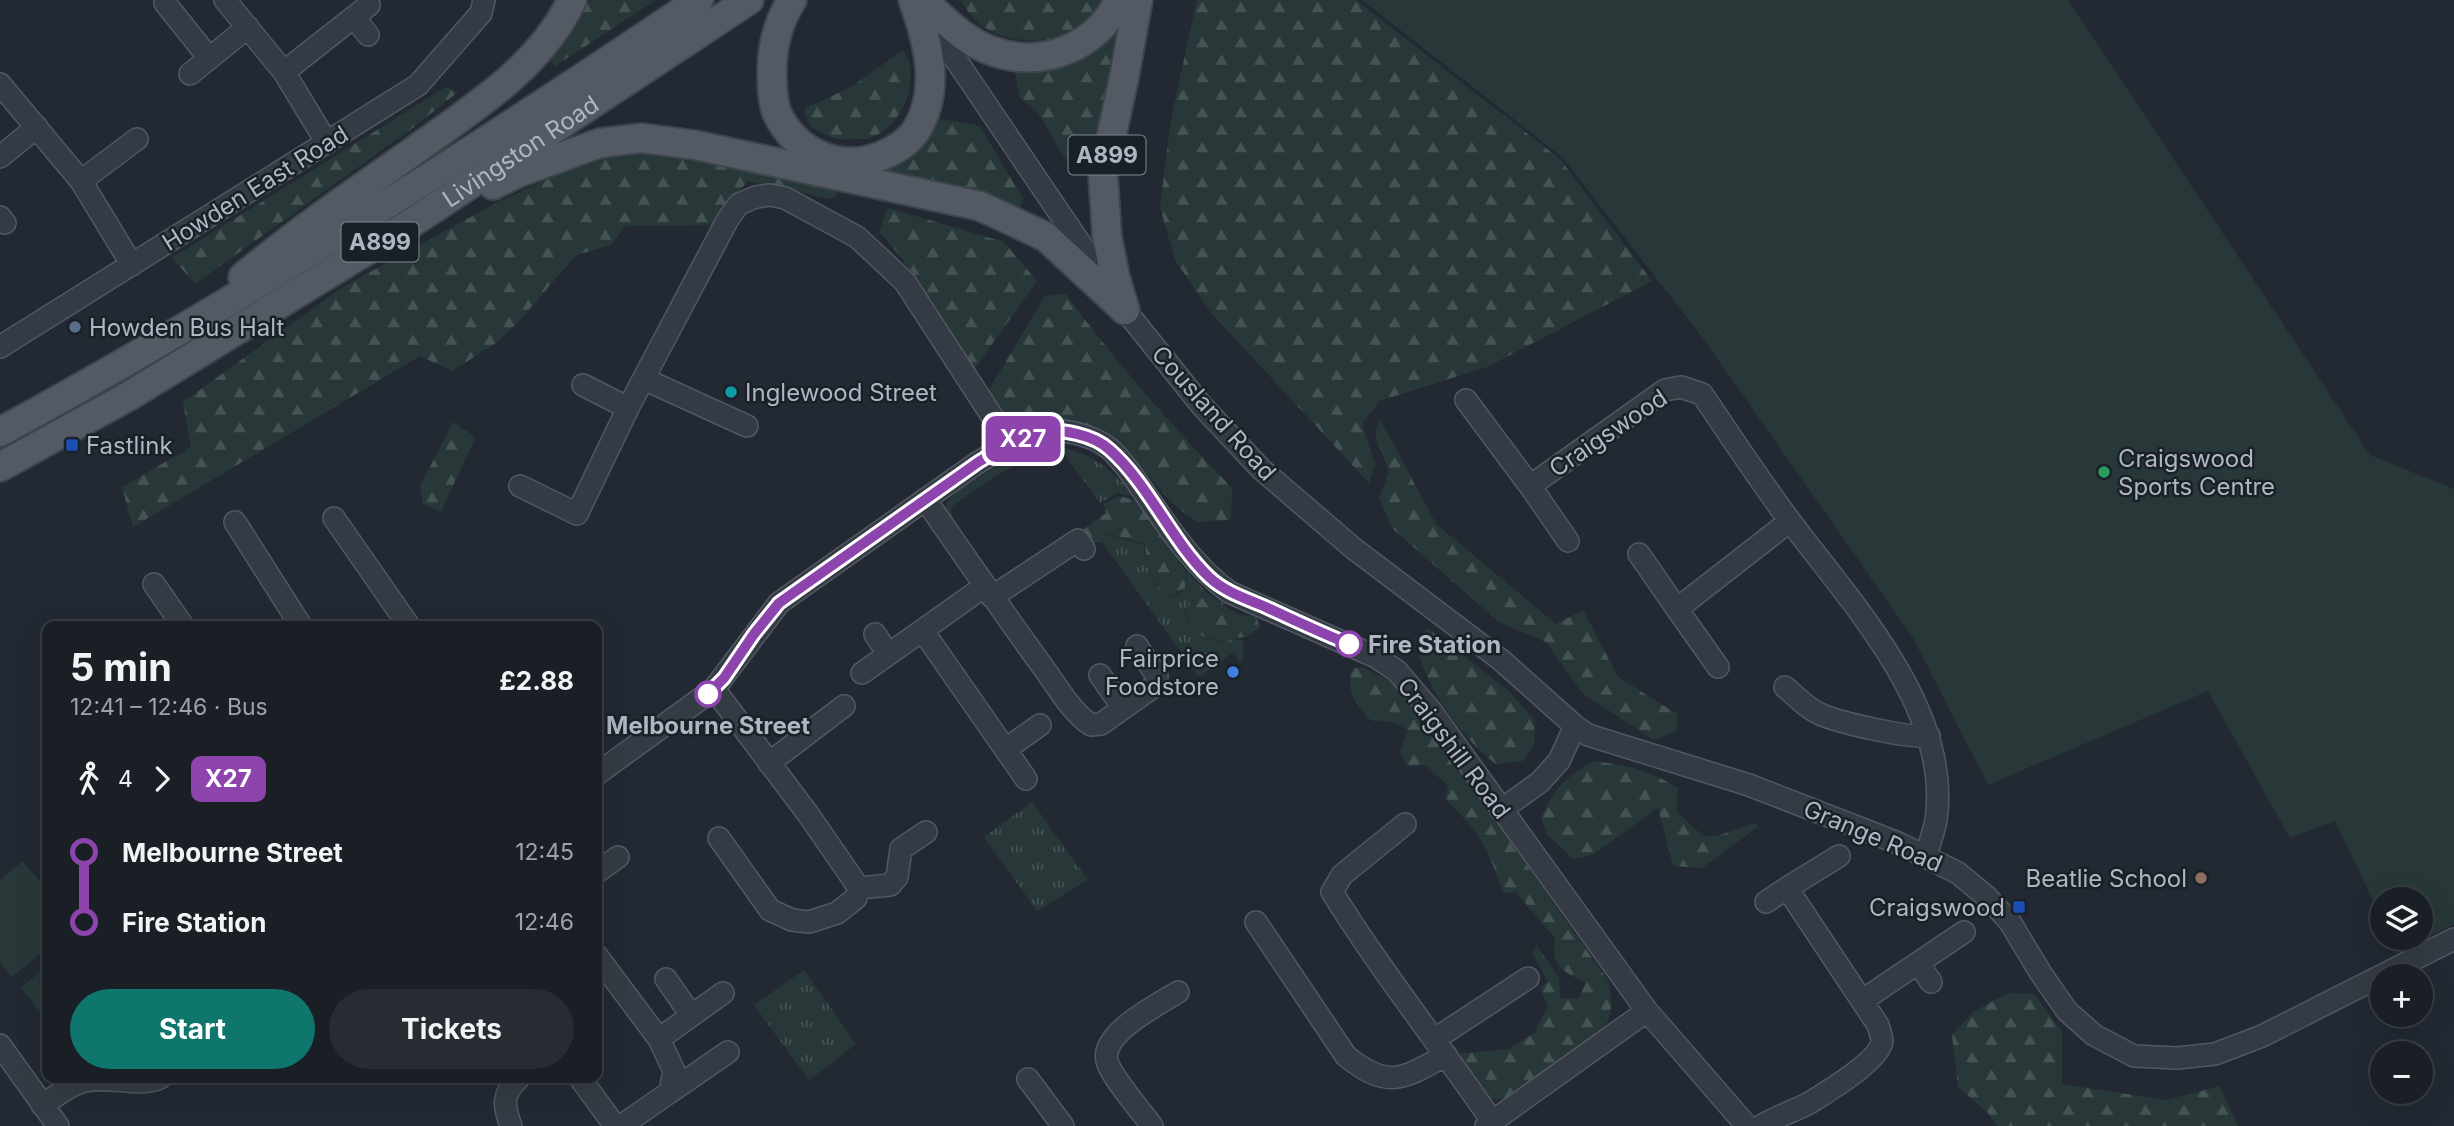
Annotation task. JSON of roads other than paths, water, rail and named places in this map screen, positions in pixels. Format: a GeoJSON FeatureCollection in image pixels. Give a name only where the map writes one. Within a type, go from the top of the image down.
{"type":"FeatureCollection","features":[{"type":"Feature","properties":{"kind":"main road","name":"A899"},"geometry":{"type":"LineString","coordinates":[[173,334],[279,247],[451,125],[514,74],[547,43],[572,0]]}},
{"type":"Feature","properties":{"kind":"main road","name":"Livingston Road"},"geometry":{"type":"LineString","coordinates":[[0,432],[104,375],[345,232],[584,78],[699,0]]}},
{"type":"Feature","properties":{"kind":"main road","name":"Livingston Road"},"geometry":{"type":"LineString","coordinates":[[0,467],[129,396],[413,222],[749,0]]}},
{"type":"Feature","properties":{"kind":"main road"},"geometry":{"type":"LineString","coordinates":[[792,0],[780,18],[772,53],[772,85],[777,112],[793,138],[812,153],[849,162],[869,161],[896,150],[917,130],[928,99],[931,75],[929,54],[915,0]]}},
{"type":"Feature","properties":{"kind":"main road"},"geometry":{"type":"LineString","coordinates":[[922,0],[969,39],[991,51],[1017,57],[1042,57],[1070,51],[1101,28],[1119,0]]}},
{"type":"Feature","properties":{"kind":"main road","name":"A899"},"geometry":{"type":"LineString","coordinates":[[1125,310],[1107,236],[1102,175],[1138,0]]}},
{"type":"Feature","properties":{"kind":"main road","name":"A899"},"geometry":{"type":"LineString","coordinates":[[413,222],[520,172],[600,143],[642,138],[695,145],[980,206],[1045,237],[1125,310]]}},
{"type":"Feature","properties":{"kind":"street"},"geometry":{"type":"LineString","coordinates":[[225,0],[284,72],[327,143]]}},
{"type":"Feature","properties":{"kind":"street","name":"Howden East Road"},"geometry":{"type":"LineString","coordinates":[[0,347],[418,85],[481,13],[484,0]]}},
{"type":"Feature","properties":{"kind":"street","name":"Cousland Road"},"geometry":{"type":"LineString","coordinates":[[915,0],[1125,310],[1202,406],[1261,469],[1353,548],[1501,660],[1575,726]]}},
{"type":"Feature","properties":{"kind":"street"},"geometry":{"type":"LineString","coordinates":[[165,3],[209,58]]}},
{"type":"Feature","properties":{"kind":"street"},"geometry":{"type":"LineString","coordinates":[[284,72],[362,11],[368,35]]}},
{"type":"Feature","properties":{"kind":"street"},"geometry":{"type":"LineString","coordinates":[[190,74],[248,27]]}},
{"type":"Feature","properties":{"kind":"street"},"geometry":{"type":"LineString","coordinates":[[0,84],[81,181],[132,265]]}},
{"type":"Feature","properties":{"kind":"street"},"geometry":{"type":"LineString","coordinates":[[0,157],[37,127]]}},
{"type":"Feature","properties":{"kind":"street"},"geometry":{"type":"LineString","coordinates":[[81,181],[137,139]]}},
{"type":"Feature","properties":{"kind":"street"},"geometry":{"type":"LineString","coordinates":[[520,486],[577,514],[628,408],[728,219],[739,204],[770,195],[785,198],[857,237],[905,282],[1010,444]]}},
{"type":"Feature","properties":{"kind":"street"},"geometry":{"type":"LineString","coordinates":[[644,379],[747,426]]}},
{"type":"Feature","properties":{"kind":"street"},"geometry":{"type":"LineString","coordinates":[[583,385],[628,408]]}},
{"type":"Feature","properties":{"kind":"street","name":"Craigswood"},"geometry":{"type":"LineString","coordinates":[[1530,486],[1665,390],[1681,387],[1702,394],[1790,520],[1854,605],[1908,685],[1928,736],[1936,786],[1936,819],[1926,856]]}},
{"type":"Feature","properties":{"kind":"street","name":"Craigswood"},"geometry":{"type":"LineString","coordinates":[[1466,400],[1569,541]]}},
{"type":"Feature","properties":{"kind":"street","name":"Craigshill Road"},"geometry":{"type":"LineString","coordinates":[[602,770],[714,689],[779,603],[925,499],[977,463],[1010,444],[1039,432],[1064,432],[1084,436],[1108,448],[1130,472],[1195,561],[1229,592],[1376,657],[1396,671],[1431,711],[1647,1011],[1747,1126]]}},
{"type":"Feature","properties":{"kind":"street"},"geometry":{"type":"LineString","coordinates":[[925,499],[988,592],[1081,719],[1091,726],[1101,724],[1156,685],[1157,676],[1137,646]]}},
{"type":"Feature","properties":{"kind":"street"},"geometry":{"type":"LineString","coordinates":[[334,518],[406,621]]}},
{"type":"Feature","properties":{"kind":"street"},"geometry":{"type":"LineString","coordinates":[[1677,609],[1790,520]]}},
{"type":"Feature","properties":{"kind":"street"},"geometry":{"type":"LineString","coordinates":[[235,522],[298,621]]}},
{"type":"Feature","properties":{"kind":"street"},"geometry":{"type":"LineString","coordinates":[[862,673],[923,631],[1078,540],[1084,549]]}},
{"type":"Feature","properties":{"kind":"street"},"geometry":{"type":"LineString","coordinates":[[1639,554],[1718,667]]}},
{"type":"Feature","properties":{"kind":"street"},"geometry":{"type":"LineString","coordinates":[[154,584],[180,621]]}},
{"type":"Feature","properties":{"kind":"street"},"geometry":{"type":"LineString","coordinates":[[923,631],[1026,779]]}},
{"type":"Feature","properties":{"kind":"street"},"geometry":{"type":"LineString","coordinates":[[875,634],[888,654]]}},
{"type":"Feature","properties":{"kind":"street"},"geometry":{"type":"LineString","coordinates":[[1100,676],[1123,708]]}},
{"type":"Feature","properties":{"kind":"street"},"geometry":{"type":"LineString","coordinates":[[1785,687],[1818,714],[1876,729],[1928,736]]}},
{"type":"Feature","properties":{"kind":"street"},"geometry":{"type":"LineString","coordinates":[[714,689],[808,814],[859,888]]}},
{"type":"Feature","properties":{"kind":"street"},"geometry":{"type":"LineString","coordinates":[[769,763],[844,706]]}},
{"type":"Feature","properties":{"kind":"street"},"geometry":{"type":"LineString","coordinates":[[1006,749],[1040,726]]}},
{"type":"Feature","properties":{"kind":"street"},"geometry":{"type":"LineString","coordinates":[[1501,810],[1540,782],[1559,761],[1575,726]]}},
{"type":"Feature","properties":{"kind":"street","name":"Grange Road"},"geometry":{"type":"LineString","coordinates":[[1575,726],[1588,735],[1749,785],[1898,843],[1958,873],[1987,897],[2010,922],[2067,1010],[2094,1035],[2134,1056],[2177,1058],[2215,1054],[2262,1036],[2454,939]]}},
{"type":"Feature","properties":{"kind":"street"},"geometry":{"type":"LineString","coordinates":[[1405,824],[1342,875],[1332,892],[1367,949],[1441,1047],[1489,1124],[1647,1011]]}},
{"type":"Feature","properties":{"kind":"street"},"geometry":{"type":"LineString","coordinates":[[859,888],[890,885],[897,877],[901,849],[926,832]]}},
{"type":"Feature","properties":{"kind":"street"},"geometry":{"type":"LineString","coordinates":[[719,838],[770,910],[792,920],[809,922],[837,913],[856,898],[859,888]]}},
{"type":"Feature","properties":{"kind":"street"},"geometry":{"type":"LineString","coordinates":[[1766,902],[1839,856]]}},
{"type":"Feature","properties":{"kind":"street"},"geometry":{"type":"LineString","coordinates":[[602,868],[618,857]]}},
{"type":"Feature","properties":{"kind":"street"},"geometry":{"type":"LineString","coordinates":[[1761,1126],[1810,1102],[1864,1065],[1876,1054],[1882,1041],[1878,1025],[1863,1000],[1787,888]]}},
{"type":"Feature","properties":{"kind":"street"},"geometry":{"type":"LineString","coordinates":[[1256,922],[1346,1056],[1362,1069],[1381,1078],[1415,1072],[1441,1047],[1528,978]]}},
{"type":"Feature","properties":{"kind":"street"},"geometry":{"type":"LineString","coordinates":[[1863,1000],[1964,932]]}},
{"type":"Feature","properties":{"kind":"street"},"geometry":{"type":"LineString","coordinates":[[602,963],[659,1039],[674,1071],[670,1092]]}},
{"type":"Feature","properties":{"kind":"street"},"geometry":{"type":"LineString","coordinates":[[1918,963],[1931,982]]}},
{"type":"Feature","properties":{"kind":"street"},"geometry":{"type":"LineString","coordinates":[[666,979],[691,1015]]}},
{"type":"Feature","properties":{"kind":"street"},"geometry":{"type":"LineString","coordinates":[[1152,1126],[1108,1064],[1107,1050],[1117,1032],[1178,992]]}},
{"type":"Feature","properties":{"kind":"street"},"geometry":{"type":"LineString","coordinates":[[659,1039],[723,993]]}},
{"type":"Feature","properties":{"kind":"street"},"geometry":{"type":"LineString","coordinates":[[0,1045],[58,1126]]}},
{"type":"Feature","properties":{"kind":"street"},"geometry":{"type":"LineString","coordinates":[[621,1126],[728,1052]]}},
{"type":"Feature","properties":{"kind":"street"},"geometry":{"type":"LineString","coordinates":[[1028,1079],[1063,1126]]}},
{"type":"Feature","properties":{"kind":"street"},"geometry":{"type":"LineString","coordinates":[[42,1105],[80,1083]]}},
{"type":"Feature","properties":{"kind":"street"},"geometry":{"type":"LineString","coordinates":[[511,1126],[504,1107],[509,1087],[513,1083]]}},
{"type":"Feature","properties":{"kind":"street"},"geometry":{"type":"LineString","coordinates":[[584,1083],[615,1126]]}},
{"type":"Feature","properties":{"kind":"place","name":"Howden Bus Halt"},"geometry":{"type":"Point","coordinates":[75,327]}},
{"type":"Feature","properties":{"kind":"place","name":"Inglewood Street"},"geometry":{"type":"Point","coordinates":[731,392]}},
{"type":"Feature","properties":{"kind":"place","name":"Fastlink"},"geometry":{"type":"Point","coordinates":[72,445]}},
{"type":"Feature","properties":{"kind":"place","name":"Craigswood Sports Centre"},"geometry":{"type":"Point","coordinates":[2104,472]}},
{"type":"Feature","properties":{"kind":"place","name":"Fire Station"},"geometry":{"type":"Point","coordinates":[1349,644]}},
{"type":"Feature","properties":{"kind":"place","name":"Fairprice Foodstore"},"geometry":{"type":"Point","coordinates":[1233,672]}},
{"type":"Feature","properties":{"kind":"place","name":"Melbourne Street"},"geometry":{"type":"Point","coordinates":[708,694]}},
{"type":"Feature","properties":{"kind":"place","name":"Beatlie School"},"geometry":{"type":"Point","coordinates":[2201,878]}},
{"type":"Feature","properties":{"kind":"place","name":"Craigswood"},"geometry":{"type":"Point","coordinates":[2019,907]}}]}
